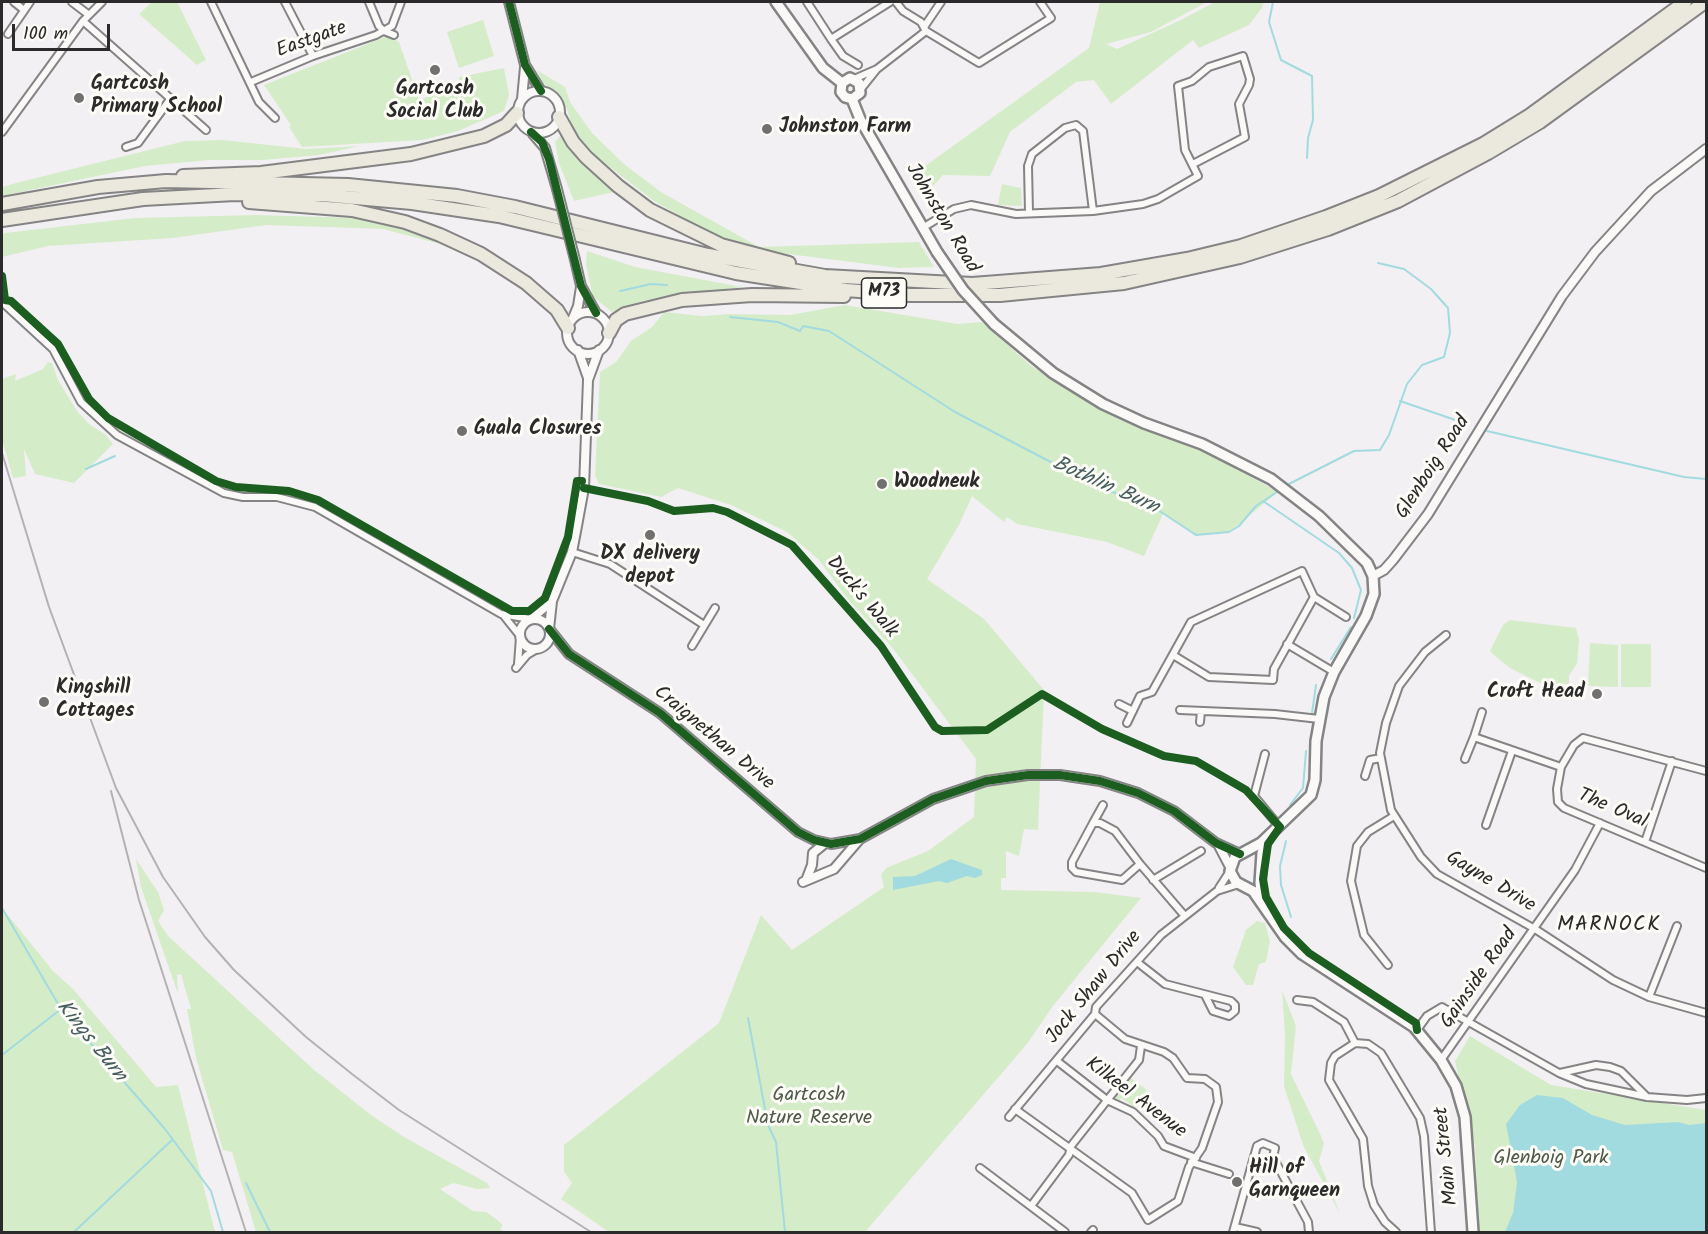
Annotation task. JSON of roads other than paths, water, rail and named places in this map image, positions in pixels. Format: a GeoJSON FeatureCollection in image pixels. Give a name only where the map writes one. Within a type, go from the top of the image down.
{"type":"FeatureCollection","features":[{"type":"Feature","properties":{"kind":"highway","name":"M73"},"geometry":{"type":"LineString","coordinates":[[2,204],[98,187],[166,182],[282,182],[381,187],[514,207],[708,255],[803,273],[897,282],[972,284],[1066,278],[1156,265],[1241,246],[1379,196],[1483,144],[1582,79],[1685,2]]}},
{"type":"Feature","properties":{"kind":"highway","name":"M73"},"geometry":{"type":"LineString","coordinates":[[2,220],[143,199],[225,194],[288,194],[378,199],[454,208],[535,223],[736,273],[846,290],[959,296],[1000,295],[1124,283],[1240,257],[1328,229],[1398,201],[1531,128],[1589,89],[1705,2]]}},
{"type":"Feature","properties":{"kind":"highway"},"geometry":{"type":"LineString","coordinates":[[98,187],[184,176],[261,173],[411,154],[484,136],[506,125],[517,113]]}},
{"type":"Feature","properties":{"kind":"highway"},"geometry":{"type":"LineString","coordinates":[[559,117],[573,141],[618,186],[668,221],[713,242],[756,256],[805,266],[972,284]]}},
{"type":"Feature","properties":{"kind":"highway"},"geometry":{"type":"LineString","coordinates":[[66,209],[205,202],[266,202],[335,208],[379,215],[440,235],[488,258],[548,301],[570,324]]}},
{"type":"Feature","properties":{"kind":"highway"},"geometry":{"type":"LineString","coordinates":[[609,333],[616,320],[625,314],[690,299],[752,295],[895,298],[959,296]]}},
{"type":"Feature","properties":{"kind":"main road","name":"Johnston Road"},"geometry":{"type":"LineString","coordinates":[[776,2],[824,68],[842,83],[841,93],[845,98],[852,99],[860,120],[937,252],[963,290],[994,324],[1034,359],[1103,404],[1144,423],[1202,444],[1271,479],[1344,540],[1367,563],[1373,576]]}},
{"type":"Feature","properties":{"kind":"main road"},"geometry":{"type":"LineString","coordinates":[[842,83],[847,79],[854,79],[859,83],[861,89],[858,96],[852,99]]}},
{"type":"Feature","properties":{"kind":"main road"},"geometry":{"type":"LineString","coordinates":[[1263,905],[1253,891],[1233,879],[1230,869],[1243,854],[1266,839],[1278,825],[1301,807],[1314,789],[1319,719],[1334,672],[1366,616],[1374,594],[1373,576]]}},
{"type":"Feature","properties":{"kind":"main road"},"geometry":{"type":"LineString","coordinates":[[1263,905],[1260,877],[1266,839]]}},
{"type":"Feature","properties":{"kind":"main road"},"geometry":{"type":"LineString","coordinates":[[1243,854],[1255,856],[1261,864]]}},
{"type":"Feature","properties":{"kind":"main road"},"geometry":{"type":"LineString","coordinates":[[1241,884],[1253,884],[1260,877]]}},
{"type":"Feature","properties":{"kind":"main road","name":"Main Street"},"geometry":{"type":"LineString","coordinates":[[1263,905],[1285,938],[1302,954],[1377,1001],[1417,1030],[1441,1060],[1456,1086],[1465,1117],[1473,1233]]}},
{"type":"Feature","properties":{"kind":"street"},"geometry":{"type":"LineString","coordinates":[[14,2],[24,10]]}},
{"type":"Feature","properties":{"kind":"street"},"geometry":{"type":"LineString","coordinates":[[8,34],[30,2]]}},
{"type":"Feature","properties":{"kind":"street"},"geometry":{"type":"LineString","coordinates":[[72,2],[88,15]]}},
{"type":"Feature","properties":{"kind":"street"},"geometry":{"type":"LineString","coordinates":[[2,132],[83,21],[102,2]]}},
{"type":"Feature","properties":{"kind":"street"},"geometry":{"type":"LineString","coordinates":[[211,2],[259,102],[275,118]]}},
{"type":"Feature","properties":{"kind":"street"},"geometry":{"type":"LineString","coordinates":[[285,2],[313,56]]}},
{"type":"Feature","properties":{"kind":"street"},"geometry":{"type":"LineString","coordinates":[[369,2],[384,31],[394,35]]}},
{"type":"Feature","properties":{"kind":"street"},"geometry":{"type":"LineString","coordinates":[[384,31],[395,20],[401,2]]}},
{"type":"Feature","properties":{"kind":"street"},"geometry":{"type":"LineString","coordinates":[[508,2],[525,65],[541,91]]}},
{"type":"Feature","properties":{"kind":"street"},"geometry":{"type":"LineString","coordinates":[[807,2],[843,56],[858,65]]}},
{"type":"Feature","properties":{"kind":"street"},"geometry":{"type":"LineString","coordinates":[[831,39],[890,2]]}},
{"type":"Feature","properties":{"kind":"street"},"geometry":{"type":"LineString","coordinates":[[896,2],[903,11],[925,29],[980,63],[1051,18],[1040,2]]}},
{"type":"Feature","properties":{"kind":"street"},"geometry":{"type":"LineString","coordinates":[[861,89],[877,69],[925,29],[941,2]]}},
{"type":"Feature","properties":{"kind":"street"},"geometry":{"type":"LineString","coordinates":[[83,21],[206,130]]}},
{"type":"Feature","properties":{"kind":"street","name":"Eastgate"},"geometry":{"type":"LineString","coordinates":[[251,82],[313,56],[384,31]]}},
{"type":"Feature","properties":{"kind":"street"},"geometry":{"type":"LineString","coordinates":[[924,227],[962,206],[971,205],[1016,214],[1118,209],[1158,199],[1198,176],[1185,150],[1178,86],[1192,81],[1209,67],[1243,56],[1250,79],[1250,85],[1239,104],[1245,137],[1193,164]]}},
{"type":"Feature","properties":{"kind":"street"},"geometry":{"type":"LineString","coordinates":[[525,65],[522,99],[517,113],[521,125],[542,142],[549,159],[581,285],[596,313],[606,321],[609,333],[606,343],[599,350],[588,380],[584,488],[572,552],[552,601],[547,643],[517,666],[521,628],[552,601]]}},
{"type":"Feature","properties":{"kind":"street"},"geometry":{"type":"LineString","coordinates":[[854,79],[877,69]]}},
{"type":"Feature","properties":{"kind":"street"},"geometry":{"type":"LineString","coordinates":[[522,99],[532,92],[541,91],[550,94],[557,102],[559,117],[548,139],[549,159]]}},
{"type":"Feature","properties":{"kind":"street"},"geometry":{"type":"LineString","coordinates":[[126,147],[138,143],[171,98]]}},
{"type":"Feature","properties":{"kind":"street"},"geometry":{"type":"LineString","coordinates":[[2,119],[14,115]]}},
{"type":"Feature","properties":{"kind":"street"},"geometry":{"type":"LineString","coordinates":[[1029,212],[1028,166],[1032,154],[1065,128],[1076,125],[1083,131],[1093,211]]}},
{"type":"Feature","properties":{"kind":"street"},"geometry":{"type":"LineString","coordinates":[[531,132],[543,133],[553,128]]}},
{"type":"Feature","properties":{"kind":"street","name":"Glenboig Road"},"geometry":{"type":"LineString","coordinates":[[1373,576],[1384,570],[1393,560],[1428,514],[1562,296],[1595,252],[1651,191],[1707,149]]}},
{"type":"Feature","properties":{"kind":"street"},"geometry":{"type":"LineString","coordinates":[[581,285],[578,306],[570,324],[569,341],[578,350],[588,380]]}},
{"type":"Feature","properties":{"kind":"street"},"geometry":{"type":"LineString","coordinates":[[2,302],[48,344],[81,402],[117,435],[224,493],[243,497],[277,497],[315,507],[501,614],[544,622],[550,629]]}},
{"type":"Feature","properties":{"kind":"street"},"geometry":{"type":"LineString","coordinates":[[570,324],[580,313],[596,313]]}},
{"type":"Feature","properties":{"kind":"street"},"geometry":{"type":"LineString","coordinates":[[578,350],[588,353],[599,350]]}},
{"type":"Feature","properties":{"kind":"street"},"geometry":{"type":"LineString","coordinates":[[572,552],[610,564],[704,625]]}},
{"type":"Feature","properties":{"kind":"street"},"geometry":{"type":"LineString","coordinates":[[1127,723],[1140,696],[1152,692],[1191,622],[1302,571],[1314,597],[1346,617]]}},
{"type":"Feature","properties":{"kind":"street"},"geometry":{"type":"LineString","coordinates":[[1173,655],[1209,677],[1273,680],[1274,669],[1314,597]]}},
{"type":"Feature","properties":{"kind":"street"},"geometry":{"type":"LineString","coordinates":[[692,646],[715,608]]}},
{"type":"Feature","properties":{"kind":"street"},"geometry":{"type":"LineString","coordinates":[[501,614],[528,647],[538,649]]}},
{"type":"Feature","properties":{"kind":"street","name":"Craignethan Drive"},"geometry":{"type":"LineString","coordinates":[[550,629],[569,654]]}},
{"type":"Feature","properties":{"kind":"street","name":"Gayne Drive"},"geometry":{"type":"LineString","coordinates":[[1446,635],[1425,652],[1399,686],[1381,741],[1381,758],[1391,810],[1421,857],[1437,874],[1535,929],[1613,980],[1649,997],[1707,1014]]}},
{"type":"Feature","properties":{"kind":"street"},"geometry":{"type":"LineString","coordinates":[[1287,644],[1334,672]]}},
{"type":"Feature","properties":{"kind":"street","name":"Craignethan Drive"},"geometry":{"type":"LineString","coordinates":[[538,649],[552,648],[569,654],[660,713],[798,832],[807,843],[813,859]]}},
{"type":"Feature","properties":{"kind":"street"},"geometry":{"type":"LineString","coordinates":[[1119,704],[1133,711]]}},
{"type":"Feature","properties":{"kind":"street"},"geometry":{"type":"LineString","coordinates":[[1180,710],[1319,719]]}},
{"type":"Feature","properties":{"kind":"street"},"geometry":{"type":"LineString","coordinates":[[1200,722],[1201,711]]}},
{"type":"Feature","properties":{"kind":"street"},"geometry":{"type":"LineString","coordinates":[[1465,759],[1482,712]]}},
{"type":"Feature","properties":{"kind":"street"},"geometry":{"type":"LineString","coordinates":[[1473,737],[1560,767]]}},
{"type":"Feature","properties":{"kind":"street","name":"The Oval"},"geometry":{"type":"LineString","coordinates":[[1707,771],[1589,738],[1577,742],[1560,767],[1558,802],[1564,808],[1600,824],[1707,868]]}},
{"type":"Feature","properties":{"kind":"street"},"geometry":{"type":"LineString","coordinates":[[1486,825],[1512,751]]}},
{"type":"Feature","properties":{"kind":"street"},"geometry":{"type":"LineString","coordinates":[[1265,754],[1254,795],[1278,825]]}},
{"type":"Feature","properties":{"kind":"street"},"geometry":{"type":"LineString","coordinates":[[1365,776],[1370,760],[1381,758]]}},
{"type":"Feature","properties":{"kind":"street"},"geometry":{"type":"LineString","coordinates":[[1645,842],[1672,761]]}},
{"type":"Feature","properties":{"kind":"street"},"geometry":{"type":"LineString","coordinates":[[860,839],[828,843],[815,849],[805,881],[834,869],[860,839],[933,800],[969,785],[998,778],[1043,774],[1100,781],[1138,793],[1174,812],[1216,843],[1243,854]]}},
{"type":"Feature","properties":{"kind":"street"},"geometry":{"type":"LineString","coordinates":[[1103,805],[1072,862],[1072,868],[1076,872],[1122,880],[1140,864]]}},
{"type":"Feature","properties":{"kind":"street"},"geometry":{"type":"LineString","coordinates":[[1388,965],[1364,935],[1351,881],[1357,846],[1368,832],[1395,816]]}},
{"type":"Feature","properties":{"kind":"street"},"geometry":{"type":"LineString","coordinates":[[1093,823],[1100,823],[1115,831],[1184,915]]}},
{"type":"Feature","properties":{"kind":"street","name":"Gainside Road"},"geometry":{"type":"LineString","coordinates":[[1441,1060],[1575,870],[1600,824]]}},
{"type":"Feature","properties":{"kind":"street","name":"Craignethan Drive"},"geometry":{"type":"LineString","coordinates":[[798,832],[814,840],[828,843]]}},
{"type":"Feature","properties":{"kind":"street"},"geometry":{"type":"LineString","coordinates":[[828,843],[838,849],[840,862]]}},
{"type":"Feature","properties":{"kind":"street"},"geometry":{"type":"LineString","coordinates":[[1216,843],[1230,869],[1217,891]]}},
{"type":"Feature","properties":{"kind":"street"},"geometry":{"type":"LineString","coordinates":[[1153,880],[1201,851]]}},
{"type":"Feature","properties":{"kind":"street"},"geometry":{"type":"LineString","coordinates":[[813,859],[818,868],[825,871]]}},
{"type":"Feature","properties":{"kind":"street"},"geometry":{"type":"LineString","coordinates":[[1217,891],[1241,884]]}},
{"type":"Feature","properties":{"kind":"street","name":"Jock Shaw Drive"},"geometry":{"type":"LineString","coordinates":[[1009,1117],[1095,1014],[1096,1007],[1137,962],[1184,915],[1217,891]]}},
{"type":"Feature","properties":{"kind":"street"},"geometry":{"type":"LineString","coordinates":[[1649,997],[1677,926]]}},
{"type":"Feature","properties":{"kind":"street"},"geometry":{"type":"LineString","coordinates":[[1137,962],[1165,984],[1231,1001],[1235,1005],[1235,1011],[1229,1016],[1213,1011],[1205,995]]}},
{"type":"Feature","properties":{"kind":"street"},"geometry":{"type":"LineString","coordinates":[[1297,1000],[1313,1002],[1344,1022],[1355,1043]]}},
{"type":"Feature","properties":{"kind":"street"},"geometry":{"type":"LineString","coordinates":[[1417,1030],[1427,1016],[1442,1007],[1559,1073],[1602,1089],[1647,1097],[1687,1100],[1707,1098]]}},
{"type":"Feature","properties":{"kind":"street"},"geometry":{"type":"LineString","coordinates":[[1015,1109],[1132,1193],[1148,1220],[1178,1201],[1193,1160],[1202,1148],[1218,1102],[1216,1087],[1204,1079],[1187,1078],[1173,1058],[1164,1052],[1125,1039],[1095,1014]]}},
{"type":"Feature","properties":{"kind":"street"},"geometry":{"type":"LineString","coordinates":[[1396,1233],[1385,1222],[1374,1205],[1368,1186],[1363,1139],[1329,1080],[1331,1063],[1335,1056],[1355,1043],[1368,1044],[1381,1053],[1420,1118],[1425,1147],[1431,1233]]}},
{"type":"Feature","properties":{"kind":"street"},"geometry":{"type":"LineString","coordinates":[[1031,1206],[1069,1155],[1070,1149],[1139,1060],[1141,1046]]}},
{"type":"Feature","properties":{"kind":"street","name":"Kilkeel Avenue"},"geometry":{"type":"LineString","coordinates":[[1057,1061],[1107,1100],[1133,1112],[1170,1150],[1229,1174]]}},
{"type":"Feature","properties":{"kind":"street"},"geometry":{"type":"LineString","coordinates":[[1559,1073],[1596,1065],[1610,1067],[1622,1071],[1647,1097]]}},
{"type":"Feature","properties":{"kind":"street"},"geometry":{"type":"LineString","coordinates":[[1257,1233],[1234,1230],[1257,1146],[1263,1143],[1275,1148],[1273,1157],[1308,1222],[1309,1233]]}},
{"type":"Feature","properties":{"kind":"street"},"geometry":{"type":"LineString","coordinates":[[981,1168],[1065,1233]]}},
{"type":"Feature","properties":{"kind":"water"},"geometry":{"type":"Polygon","coordinates":[[[951,859],[982,870],[982,875],[975,878],[967,876],[947,883],[939,881],[893,890],[893,877],[915,876],[951,859]]]}},
{"type":"Feature","properties":{"kind":"water","name":"Glenboig Park"},"geometry":{"type":"Polygon","coordinates":[[[1537,1095],[1563,1098],[1592,1115],[1625,1125],[1706,1123],[1706,1232],[1505,1232],[1513,1213],[1517,1182],[1506,1124],[1520,1105],[1537,1095]]]}},
{"type":"Feature","properties":{"kind":"waterway","name":"Bothlin Burn"},"geometry":{"type":"LineString","coordinates":[[1273,2],[1269,22],[1281,60],[1312,76],[1313,120],[1308,138],[1307,158]]}},
{"type":"Feature","properties":{"kind":"waterway","name":"Bothlin Burn"},"geometry":{"type":"LineString","coordinates":[[1285,486],[1354,451],[1380,450],[1389,435],[1407,384],[1422,365],[1444,357],[1450,333],[1448,308],[1431,289],[1404,269],[1378,263]]}},
{"type":"Feature","properties":{"kind":"waterway","name":"Bothlin Burn"},"geometry":{"type":"LineString","coordinates":[[620,291],[651,284],[667,285]]}},
{"type":"Feature","properties":{"kind":"waterway","name":"Bothlin Burn"},"geometry":{"type":"LineString","coordinates":[[730,317],[778,322],[800,331],[803,326],[829,331],[955,412],[1089,482],[1122,496],[1143,500],[1196,535],[1229,532],[1239,526],[1256,506],[1280,490]]}},
{"type":"Feature","properties":{"kind":"waterway"},"geometry":{"type":"LineString","coordinates":[[1400,401],[1467,424]]}},
{"type":"Feature","properties":{"kind":"waterway"},"geometry":{"type":"LineString","coordinates":[[1487,431],[1684,477],[1706,479]]}},
{"type":"Feature","properties":{"kind":"waterway","name":"Bothlin Burn"},"geometry":{"type":"LineString","coordinates":[[86,469],[115,456]]}},
{"type":"Feature","properties":{"kind":"waterway"},"geometry":{"type":"LineString","coordinates":[[1263,501],[1339,553],[1352,568],[1361,590],[1354,618]]}},
{"type":"Feature","properties":{"kind":"waterway"},"geometry":{"type":"LineString","coordinates":[[1331,659],[1351,627]]}},
{"type":"Feature","properties":{"kind":"waterway"},"geometry":{"type":"LineString","coordinates":[[1312,713],[1316,685]]}},
{"type":"Feature","properties":{"kind":"waterway"},"geometry":{"type":"LineString","coordinates":[[1290,805],[1303,788],[1306,751]]}},
{"type":"Feature","properties":{"kind":"waterway"},"geometry":{"type":"LineString","coordinates":[[1286,841],[1280,866],[1281,885],[1291,917]]}},
{"type":"Feature","properties":{"kind":"waterway","name":"Kings Burn"},"geometry":{"type":"LineString","coordinates":[[2,908],[61,1009],[165,1129],[211,1191],[223,1232]]}},
{"type":"Feature","properties":{"kind":"waterway"},"geometry":{"type":"LineString","coordinates":[[2,1055],[61,1009]]}},
{"type":"Feature","properties":{"kind":"waterway"},"geometry":{"type":"LineString","coordinates":[[748,1018],[768,1125],[776,1142],[785,1232]]}},
{"type":"Feature","properties":{"kind":"waterway"},"geometry":{"type":"LineString","coordinates":[[74,1232],[172,1140]]}},
{"type":"Feature","properties":{"kind":"waterway"},"geometry":{"type":"LineString","coordinates":[[246,1183],[270,1232]]}},
{"type":"Feature","properties":{"kind":"railway"},"geometry":{"type":"LineString","coordinates":[[2,453],[49,607],[116,788],[163,877],[205,937],[234,970],[306,1037],[399,1110],[591,1232]]}},
{"type":"Feature","properties":{"kind":"railway"},"geometry":{"type":"LineString","coordinates":[[111,791],[139,900],[246,1232]]}},
{"type":"Feature","properties":{"kind":"place","name":"Gartcosh Social Club"},"geometry":{"type":"Point","coordinates":[435,70]}},
{"type":"Feature","properties":{"kind":"place","name":"Gartcosh Primary School"},"geometry":{"type":"Point","coordinates":[79,98]}},
{"type":"Feature","properties":{"kind":"place","name":"Johnston Farm"},"geometry":{"type":"Point","coordinates":[767,129]}},
{"type":"Feature","properties":{"kind":"place","name":"Guala Closures"},"geometry":{"type":"Point","coordinates":[462,431]}},
{"type":"Feature","properties":{"kind":"place","name":"Woodneuk"},"geometry":{"type":"Point","coordinates":[882,484]}},
{"type":"Feature","properties":{"kind":"place","name":"DX delivery depot"},"geometry":{"type":"Point","coordinates":[650,535]}},
{"type":"Feature","properties":{"kind":"place","name":"Croft Head"},"geometry":{"type":"Point","coordinates":[1597,694]}},
{"type":"Feature","properties":{"kind":"place","name":"Kingshill Cottages"},"geometry":{"type":"Point","coordinates":[44,702]}},
{"type":"Feature","properties":{"kind":"place","name":"Hill of Garnqueen"},"geometry":{"type":"Point","coordinates":[1237,1182]}},
{"type":"Feature","properties":{"kind":"district","name":"MARNOCK"},"geometry":{"type":"Point","coordinates":[1609,926]}},
{"type":"Feature","properties":{"kind":"park label","name":"Gartcosh Nature Reserve"},"geometry":{"type":"Point","coordinates":[809,1108]}}]}
